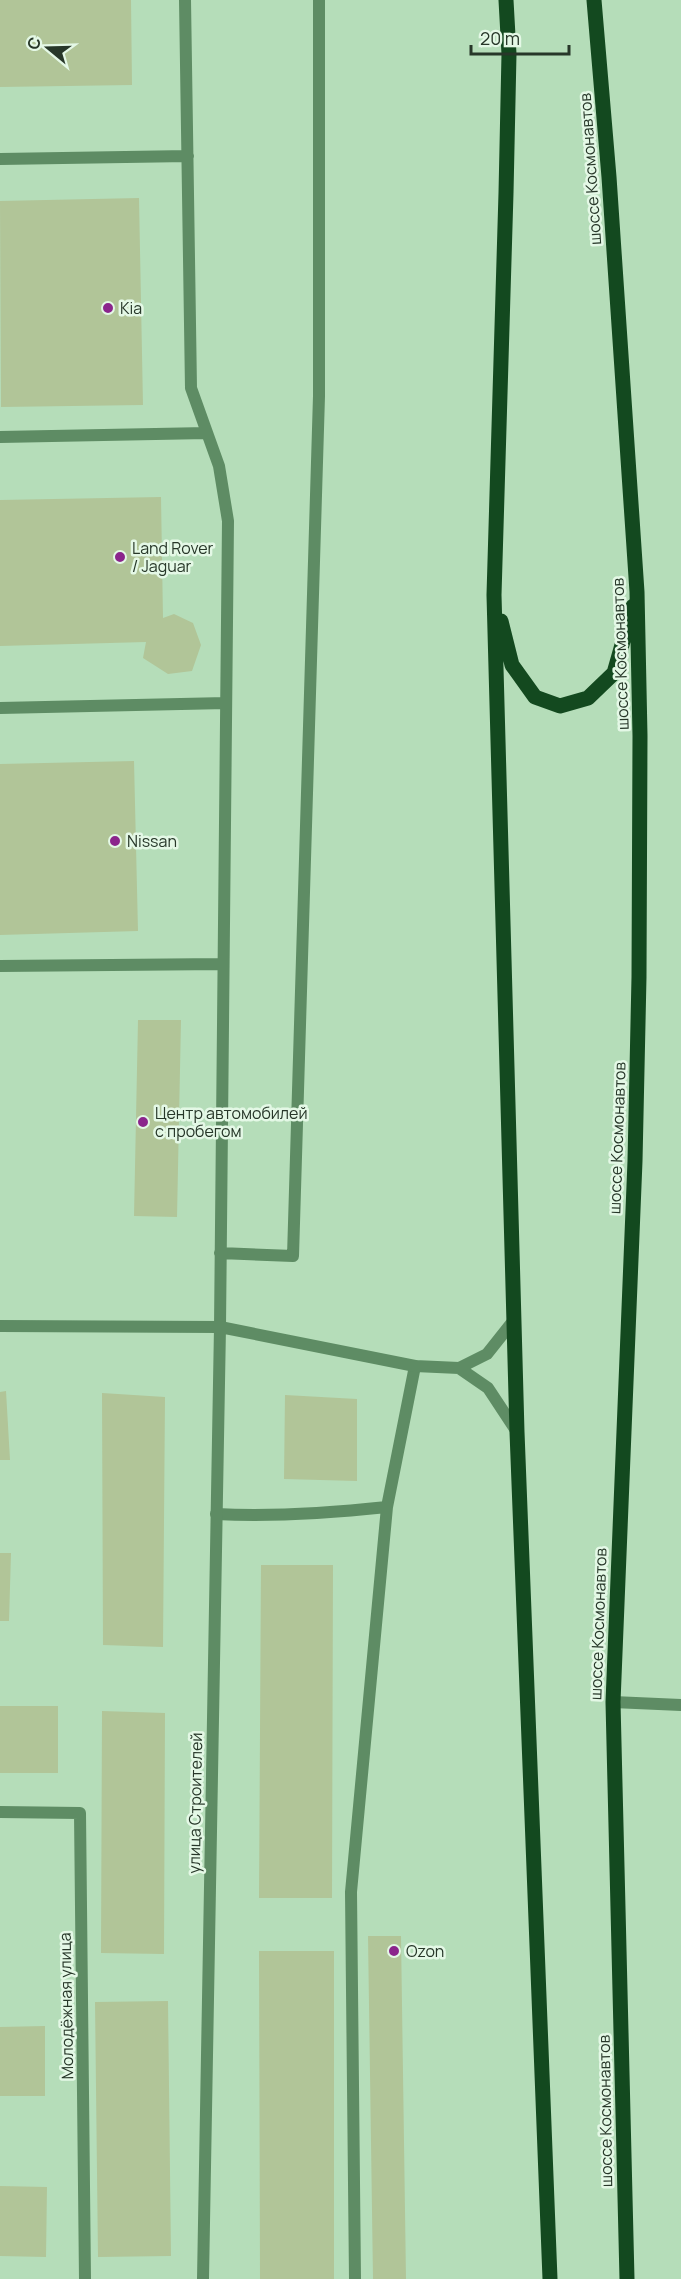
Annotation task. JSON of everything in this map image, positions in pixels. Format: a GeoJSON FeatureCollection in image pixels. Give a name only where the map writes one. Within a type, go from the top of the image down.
{"type":"FeatureCollection","features":[{"type":"Feature","properties":{"kind":"main road"},"geometry":{"type":"LineString","coordinates":[[506,0],[509,54],[494,595],[517,1431],[550,2279]]}},
{"type":"Feature","properties":{"kind":"main road","name":"шоссе Космонавтов"},"geometry":{"type":"LineString","coordinates":[[594,0],[609,177],[637,592],[640,736],[639,976],[635,1161],[613,1702],[627,2279]]}},
{"type":"Feature","properties":{"kind":"main road"},"geometry":{"type":"LineString","coordinates":[[494,595],[512,665],[536,697],[560,706],[588,698],[614,673],[637,592]]}},
{"type":"Feature","properties":{"kind":"street"},"geometry":{"type":"LineString","coordinates":[[185,0],[191,388],[219,466],[228,521],[220,1327]]}},
{"type":"Feature","properties":{"kind":"street"},"geometry":{"type":"LineString","coordinates":[[220,1253],[293,1256],[319,396],[319,0]]}},
{"type":"Feature","properties":{"kind":"street"},"geometry":{"type":"LineString","coordinates":[[0,159],[188,156]]}},
{"type":"Feature","properties":{"kind":"street"},"geometry":{"type":"LineString","coordinates":[[0,436],[207,433]]}},
{"type":"Feature","properties":{"kind":"street"},"geometry":{"type":"LineString","coordinates":[[0,708],[226,703]]}},
{"type":"Feature","properties":{"kind":"street"},"geometry":{"type":"LineString","coordinates":[[0,966],[223,964]]}},
{"type":"Feature","properties":{"kind":"street"},"geometry":{"type":"LineString","coordinates":[[0,1326],[220,1327],[416,1366],[459,1368],[487,1354],[514,1320]]}},
{"type":"Feature","properties":{"kind":"street","name":"улица Строителей"},"geometry":{"type":"LineString","coordinates":[[203,2279],[220,1327]]}},
{"type":"Feature","properties":{"kind":"street"},"geometry":{"type":"LineString","coordinates":[[355,2279],[351,1892],[387,1507],[416,1366]]}},
{"type":"Feature","properties":{"kind":"street"},"geometry":{"type":"LineString","coordinates":[[459,1368],[488,1388],[517,1431]]}},
{"type":"Feature","properties":{"kind":"street"},"geometry":{"type":"LineString","coordinates":[[216,1514],[336,1512],[387,1507]]}},
{"type":"Feature","properties":{"kind":"street"},"geometry":{"type":"LineString","coordinates":[[613,1702],[681,1705]]}},
{"type":"Feature","properties":{"kind":"street","name":"Молодёжная улица"},"geometry":{"type":"LineString","coordinates":[[0,1812],[80,1813],[85,2279]]}},
{"type":"Feature","properties":{"kind":"building"},"geometry":{"type":"Polygon","coordinates":[[[0,0],[131,0],[132,85],[0,87],[0,0]]]}},
{"type":"Feature","properties":{"kind":"building"},"geometry":{"type":"Polygon","coordinates":[[[139,198],[143,405],[1,407],[0,201],[139,198]]]}},
{"type":"Feature","properties":{"kind":"building"},"geometry":{"type":"Polygon","coordinates":[[[161,497],[163,618],[174,614],[193,623],[201,645],[192,671],[168,674],[143,658],[146,642],[0,646],[0,500],[161,497]]]}},
{"type":"Feature","properties":{"kind":"building"},"geometry":{"type":"Polygon","coordinates":[[[134,761],[138,931],[0,935],[0,764],[134,761]]]}},
{"type":"Feature","properties":{"kind":"building"},"geometry":{"type":"Polygon","coordinates":[[[138,1020],[181,1020],[177,1217],[134,1216],[138,1020]]]}},
{"type":"Feature","properties":{"kind":"building"},"geometry":{"type":"Polygon","coordinates":[[[6,1391],[10,1460],[0,1460],[0,1392],[6,1391]]]}},
{"type":"Feature","properties":{"kind":"building"},"geometry":{"type":"Polygon","coordinates":[[[102,1393],[165,1397],[163,1647],[103,1645],[102,1393]]]}},
{"type":"Feature","properties":{"kind":"building"},"geometry":{"type":"Polygon","coordinates":[[[285,1395],[357,1399],[357,1481],[284,1479],[285,1395]]]}},
{"type":"Feature","properties":{"kind":"building"},"geometry":{"type":"Polygon","coordinates":[[[0,1553],[11,1553],[9,1621],[0,1621],[0,1553]]]}},
{"type":"Feature","properties":{"kind":"building"},"geometry":{"type":"Polygon","coordinates":[[[261,1565],[333,1565],[332,1898],[259,1898],[261,1565]]]}},
{"type":"Feature","properties":{"kind":"building"},"geometry":{"type":"Polygon","coordinates":[[[0,1706],[58,1706],[58,1773],[0,1773],[0,1706]]]}},
{"type":"Feature","properties":{"kind":"building"},"geometry":{"type":"Polygon","coordinates":[[[102,1711],[165,1713],[164,1954],[101,1953],[102,1711]]]}},
{"type":"Feature","properties":{"kind":"building"},"geometry":{"type":"Polygon","coordinates":[[[368,1936],[401,1936],[406,2279],[373,2279],[368,1936]]]}},
{"type":"Feature","properties":{"kind":"building"},"geometry":{"type":"Polygon","coordinates":[[[259,1951],[334,1951],[334,2279],[260,2279],[259,1951]]]}},
{"type":"Feature","properties":{"kind":"building"},"geometry":{"type":"Polygon","coordinates":[[[168,2001],[171,2256],[98,2257],[95,2002],[168,2001]]]}},
{"type":"Feature","properties":{"kind":"building"},"geometry":{"type":"Polygon","coordinates":[[[45,2026],[45,2096],[0,2096],[0,2027],[45,2026]]]}},
{"type":"Feature","properties":{"kind":"building"},"geometry":{"type":"Polygon","coordinates":[[[0,2186],[47,2187],[46,2257],[0,2256],[0,2186]]]}},
{"type":"Feature","properties":{"kind":"place","name":"Kia"},"geometry":{"type":"Point","coordinates":[108,308]}},
{"type":"Feature","properties":{"kind":"place","name":"Land Rover / Jaguar"},"geometry":{"type":"Point","coordinates":[120,557]}},
{"type":"Feature","properties":{"kind":"place","name":"Nissan"},"geometry":{"type":"Point","coordinates":[115,841]}},
{"type":"Feature","properties":{"kind":"place","name":"Центр автомобилей с пробегом"},"geometry":{"type":"Point","coordinates":[143,1122]}},
{"type":"Feature","properties":{"kind":"place","name":"Ozon"},"geometry":{"type":"Point","coordinates":[394,1951]}}]}
